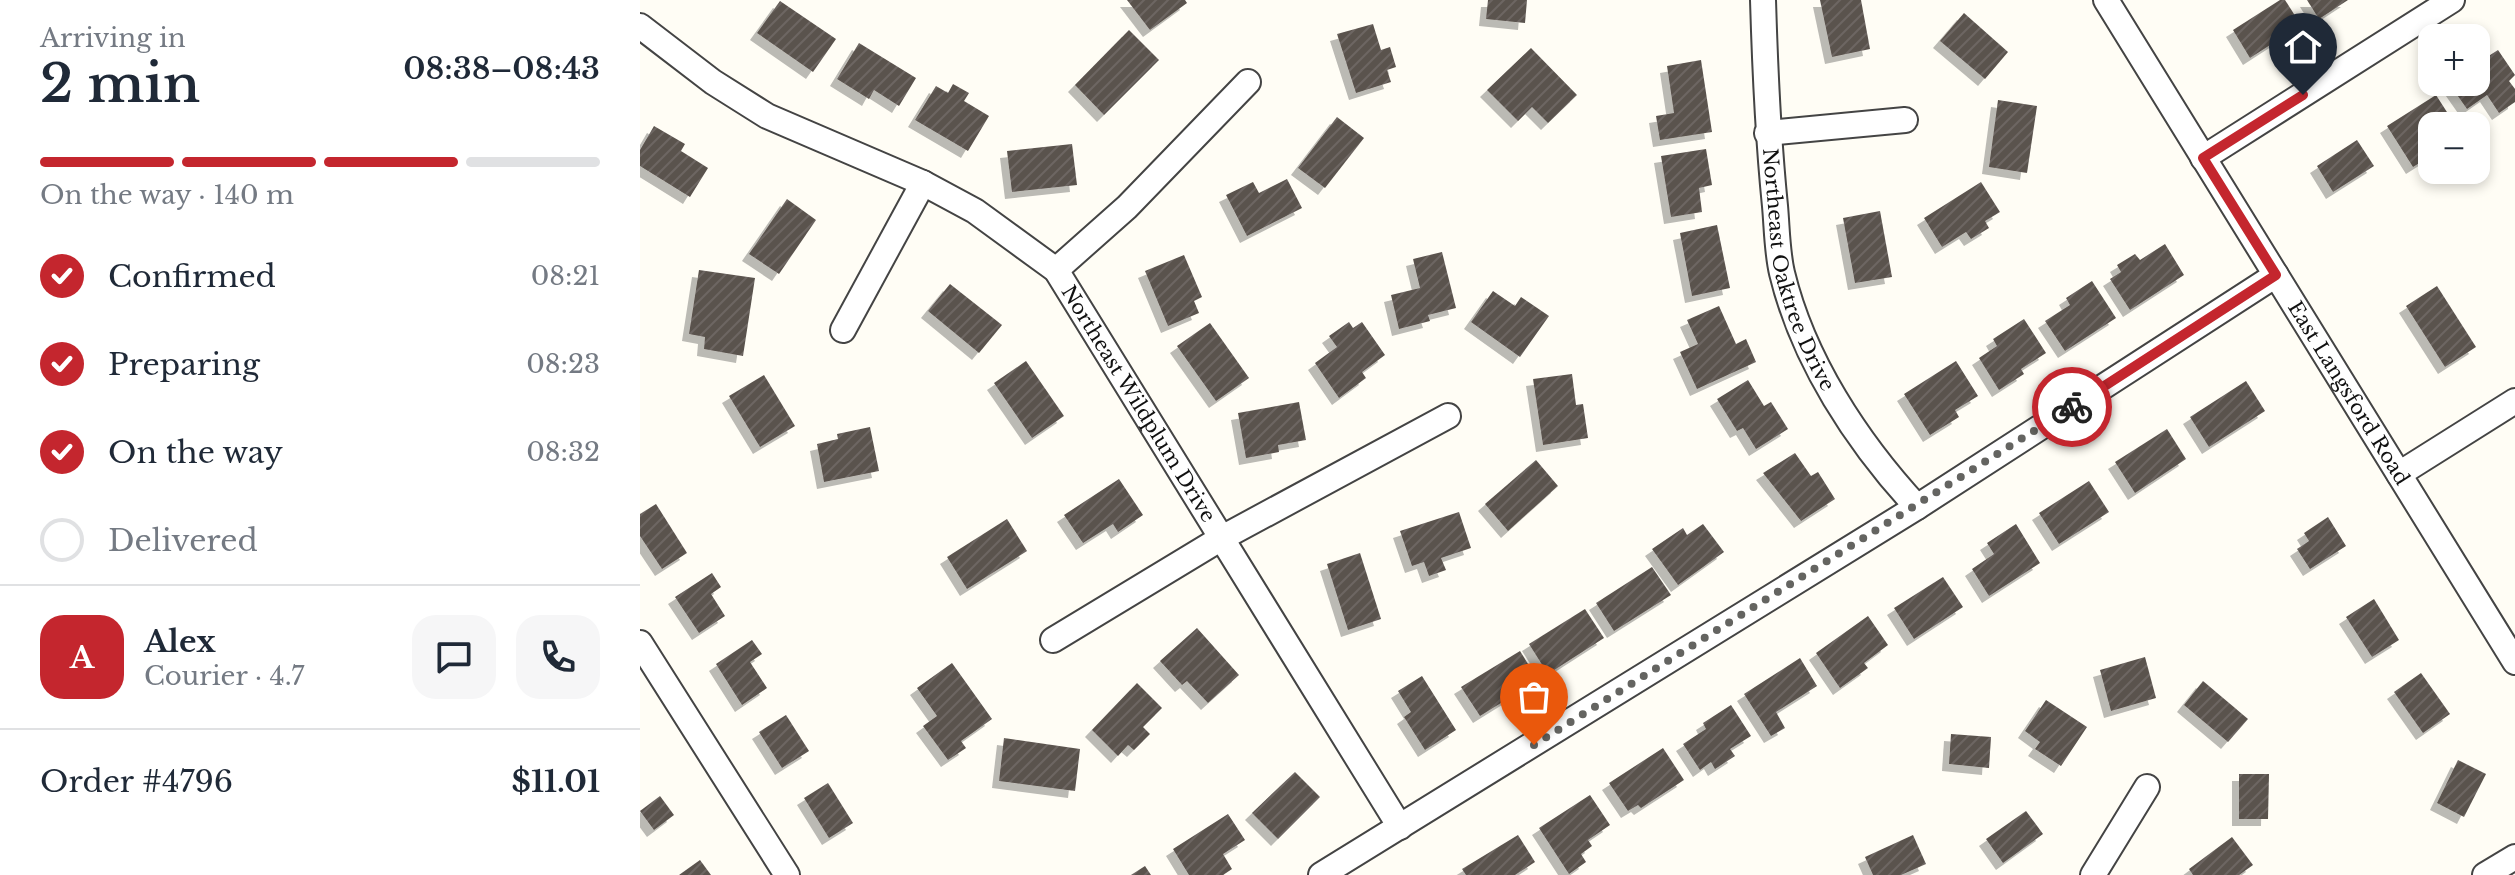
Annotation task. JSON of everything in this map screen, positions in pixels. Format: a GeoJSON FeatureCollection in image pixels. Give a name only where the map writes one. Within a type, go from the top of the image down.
{"type":"FeatureCollection","features":[{"type":"Feature","properties":{"kind":"street","name":"Northeast Oaktree Drive"},"geometry":{"type":"LineString","coordinates":[[1763,0],[1767,133],[1781,272],[1801,327],[1830,389],[1879,465],[1917,507]]}},
{"type":"Feature","properties":{"kind":"street","name":"East Langsford Road"},"geometry":{"type":"LineString","coordinates":[[2106,0],[2515,662]]}},
{"type":"Feature","properties":{"kind":"street"},"geometry":{"type":"LineString","coordinates":[[2203,158],[2452,0]]}},
{"type":"Feature","properties":{"kind":"street","name":"Northeast Wildplum Drive"},"geometry":{"type":"LineString","coordinates":[[640,26],[713,82],[767,116],[923,183],[975,211],[1056,270],[1400,827]]}},
{"type":"Feature","properties":{"kind":"street"},"geometry":{"type":"LineString","coordinates":[[1056,270],[1127,207],[1248,82]]}},
{"type":"Feature","properties":{"kind":"street"},"geometry":{"type":"LineString","coordinates":[[1767,133],[1905,120]]}},
{"type":"Feature","properties":{"kind":"street"},"geometry":{"type":"LineString","coordinates":[[843,330],[923,183]]}},
{"type":"Feature","properties":{"kind":"street"},"geometry":{"type":"LineString","coordinates":[[1321,875],[1917,507],[2276,275]]}},
{"type":"Feature","properties":{"kind":"street"},"geometry":{"type":"LineString","coordinates":[[2399,474],[2515,401]]}},
{"type":"Feature","properties":{"kind":"street"},"geometry":{"type":"LineString","coordinates":[[1053,640],[1220,539],[1448,416]]}},
{"type":"Feature","properties":{"kind":"street"},"geometry":{"type":"LineString","coordinates":[[640,643],[787,875]]}},
{"type":"Feature","properties":{"kind":"street"},"geometry":{"type":"LineString","coordinates":[[2093,875],[2147,787]]}},
{"type":"Feature","properties":{"kind":"street"},"geometry":{"type":"LineString","coordinates":[[2485,875],[2515,857]]}},
{"type":"Feature","properties":{"kind":"building"},"geometry":{"type":"Polygon","coordinates":[[[1127,0],[1185,0],[1187,3],[1150,30],[1127,0]]]}},
{"type":"Feature","properties":{"kind":"building"},"geometry":{"type":"Polygon","coordinates":[[[1488,0],[1527,0],[1525,23],[1486,19],[1488,0]]]}},
{"type":"Feature","properties":{"kind":"building"},"geometry":{"type":"Polygon","coordinates":[[[1820,0],[1861,0],[1870,49],[1832,57],[1820,0]]]}},
{"type":"Feature","properties":{"kind":"building"},"geometry":{"type":"Polygon","coordinates":[[[2280,0],[2285,0],[2301,25],[2250,58],[2233,30],[2280,0]]]}},
{"type":"Feature","properties":{"kind":"building"},"geometry":{"type":"Polygon","coordinates":[[[2307,0],[2348,0],[2319,19],[2307,0]]]}},
{"type":"Feature","properties":{"kind":"building"},"geometry":{"type":"Polygon","coordinates":[[[780,1],[836,39],[813,72],[757,33],[780,1]]]}},
{"type":"Feature","properties":{"kind":"building"},"geometry":{"type":"Polygon","coordinates":[[[1964,13],[2008,52],[1985,79],[1940,41],[1964,13]]]}},
{"type":"Feature","properties":{"kind":"building"},"geometry":{"type":"Polygon","coordinates":[[[1373,24],[1381,50],[1390,47],[1396,67],[1387,70],[1391,82],[1356,93],[1337,34],[1373,24]]]}},
{"type":"Feature","properties":{"kind":"building"},"geometry":{"type":"Polygon","coordinates":[[[1129,30],[1159,60],[1104,115],[1075,85],[1129,30]]]}},
{"type":"Feature","properties":{"kind":"building"},"geometry":{"type":"Polygon","coordinates":[[[859,43],[916,78],[899,106],[874,90],[869,99],[837,79],[859,43]]]}},
{"type":"Feature","properties":{"kind":"building"},"geometry":{"type":"Polygon","coordinates":[[[1531,48],[1577,95],[1548,123],[1532,107],[1518,121],[1487,90],[1531,48]]]}},
{"type":"Feature","properties":{"kind":"building"},"geometry":{"type":"Polygon","coordinates":[[[2498,50],[2515,75],[2509,81],[2515,89],[2515,102],[2499,113],[2488,96],[2490,55],[2498,50]]]}},
{"type":"Feature","properties":{"kind":"building"},"geometry":{"type":"Polygon","coordinates":[[[1701,60],[1712,132],[1660,140],[1656,116],[1674,113],[1667,66],[1701,60]]]}},
{"type":"Feature","properties":{"kind":"building"},"geometry":{"type":"Polygon","coordinates":[[[953,84],[969,93],[964,101],[989,116],[968,151],[915,120],[936,86],[948,93],[953,84]]]}},
{"type":"Feature","properties":{"kind":"building"},"geometry":{"type":"Polygon","coordinates":[[[2434,96],[2447,112],[2418,112],[2418,164],[2413,167],[2387,126],[2434,96]]]}},
{"type":"Feature","properties":{"kind":"building"},"geometry":{"type":"Polygon","coordinates":[[[2458,96],[2486,96],[2467,109],[2458,96]]]}},
{"type":"Feature","properties":{"kind":"building"},"geometry":{"type":"Polygon","coordinates":[[[1998,100],[2037,106],[2027,173],[1989,167],[1998,100]]]}},
{"type":"Feature","properties":{"kind":"building"},"geometry":{"type":"Polygon","coordinates":[[[1337,117],[1364,138],[1325,188],[1298,168],[1337,117]]]}},
{"type":"Feature","properties":{"kind":"building"},"geometry":{"type":"Polygon","coordinates":[[[654,126],[685,144],[681,151],[708,168],[690,197],[640,166],[640,150],[654,126]]]}},
{"type":"Feature","properties":{"kind":"building"},"geometry":{"type":"Polygon","coordinates":[[[2357,140],[2374,166],[2333,192],[2317,166],[2357,140]]]}},
{"type":"Feature","properties":{"kind":"building"},"geometry":{"type":"Polygon","coordinates":[[[1072,144],[1077,185],[1012,192],[1007,151],[1072,144]]]}},
{"type":"Feature","properties":{"kind":"building"},"geometry":{"type":"Polygon","coordinates":[[[1706,149],[1712,185],[1699,188],[1702,212],[1671,217],[1661,156],[1706,149]]]}},
{"type":"Feature","properties":{"kind":"building"},"geometry":{"type":"Polygon","coordinates":[[[1287,179],[1302,208],[1247,236],[1226,195],[1253,182],[1259,193],[1287,179]]]}},
{"type":"Feature","properties":{"kind":"building"},"geometry":{"type":"Polygon","coordinates":[[[1981,182],[2000,212],[1985,221],[1989,228],[1971,239],[1966,232],[1942,247],[1924,218],[1981,182]]]}},
{"type":"Feature","properties":{"kind":"building"},"geometry":{"type":"Polygon","coordinates":[[[787,199],[816,220],[779,274],[749,254],[787,199]]]}},
{"type":"Feature","properties":{"kind":"building"},"geometry":{"type":"Polygon","coordinates":[[[1880,211],[1892,277],[1855,283],[1843,218],[1880,211]]]}},
{"type":"Feature","properties":{"kind":"building"},"geometry":{"type":"Polygon","coordinates":[[[1717,225],[1730,288],[1692,296],[1680,233],[1717,225]]]}},
{"type":"Feature","properties":{"kind":"building"},"geometry":{"type":"Polygon","coordinates":[[[2165,244],[2184,275],[2130,310],[2110,279],[2121,272],[2117,265],[2135,254],[2140,260],[2165,244]]]}},
{"type":"Feature","properties":{"kind":"building"},"geometry":{"type":"Polygon","coordinates":[[[1442,252],[1456,308],[1428,315],[1430,321],[1399,329],[1391,295],[1420,288],[1413,259],[1442,252]]]}},
{"type":"Feature","properties":{"kind":"building"},"geometry":{"type":"Polygon","coordinates":[[[1184,255],[1202,297],[1194,301],[1199,313],[1168,326],[1145,271],[1184,255]]]}},
{"type":"Feature","properties":{"kind":"building"},"geometry":{"type":"Polygon","coordinates":[[[699,270],[755,278],[743,356],[704,349],[705,337],[689,334],[699,270]]]}},
{"type":"Feature","properties":{"kind":"building"},"geometry":{"type":"Polygon","coordinates":[[[2092,281],[2116,318],[2065,351],[2045,321],[2070,305],[2066,298],[2092,281]]]}},
{"type":"Feature","properties":{"kind":"building"},"geometry":{"type":"Polygon","coordinates":[[[950,284],[1002,325],[979,353],[928,311],[950,284]]]}},
{"type":"Feature","properties":{"kind":"building"},"geometry":{"type":"Polygon","coordinates":[[[2437,286],[2476,347],[2445,367],[2406,306],[2437,286]]]}},
{"type":"Feature","properties":{"kind":"building"},"geometry":{"type":"Polygon","coordinates":[[[1493,291],[1515,306],[1521,297],[1549,316],[1520,357],[1471,322],[1493,291]]]}},
{"type":"Feature","properties":{"kind":"building"},"geometry":{"type":"Polygon","coordinates":[[[1719,306],[1736,344],[1746,339],[1756,362],[1697,389],[1680,352],[1698,344],[1687,320],[1719,306]]]}},
{"type":"Feature","properties":{"kind":"building"},"geometry":{"type":"Polygon","coordinates":[[[2024,319],[2046,353],[2021,369],[2024,374],[1999,390],[1979,358],[1997,346],[1993,339],[2024,319]]]}},
{"type":"Feature","properties":{"kind":"building"},"geometry":{"type":"Polygon","coordinates":[[[1349,322],[1353,328],[1362,322],[1385,355],[1362,372],[1366,378],[1339,398],[1315,363],[1337,347],[1329,336],[1349,322]]]}},
{"type":"Feature","properties":{"kind":"building"},"geometry":{"type":"Polygon","coordinates":[[[1210,323],[1249,378],[1216,401],[1177,346],[1210,323]]]}},
{"type":"Feature","properties":{"kind":"building"},"geometry":{"type":"Polygon","coordinates":[[[1026,361],[1064,416],[1032,438],[994,383],[1026,361]]]}},
{"type":"Feature","properties":{"kind":"building"},"geometry":{"type":"Polygon","coordinates":[[[1956,361],[1978,396],[1955,410],[1959,417],[1930,435],[1904,394],[1956,361]]]}},
{"type":"Feature","properties":{"kind":"building"},"geometry":{"type":"Polygon","coordinates":[[[1572,374],[1576,405],[1583,404],[1588,438],[1543,445],[1533,379],[1572,374]]]}},
{"type":"Feature","properties":{"kind":"building"},"geometry":{"type":"Polygon","coordinates":[[[764,375],[795,426],[760,447],[729,396],[764,375]]]}},
{"type":"Feature","properties":{"kind":"building"},"geometry":{"type":"Polygon","coordinates":[[[1748,380],[1764,406],[1771,402],[1788,429],[1756,449],[1743,428],[1737,431],[1717,399],[1748,380]]]}},
{"type":"Feature","properties":{"kind":"building"},"geometry":{"type":"Polygon","coordinates":[[[2246,381],[2265,411],[2209,447],[2190,417],[2246,381]]]}},
{"type":"Feature","properties":{"kind":"building"},"geometry":{"type":"Polygon","coordinates":[[[1299,402],[1306,440],[1278,445],[1279,452],[1246,458],[1238,413],[1299,402]]]}},
{"type":"Feature","properties":{"kind":"building"},"geometry":{"type":"Polygon","coordinates":[[[870,427],[879,471],[824,482],[817,444],[838,439],[837,434],[870,427]]]}},
{"type":"Feature","properties":{"kind":"building"},"geometry":{"type":"Polygon","coordinates":[[[2167,429],[2186,459],[2135,493],[2115,462],[2167,429]]]}},
{"type":"Feature","properties":{"kind":"building"},"geometry":{"type":"Polygon","coordinates":[[[1795,453],[1811,476],[1818,472],[1835,499],[1801,521],[1763,473],[1795,453]]]}},
{"type":"Feature","properties":{"kind":"building"},"geometry":{"type":"Polygon","coordinates":[[[1536,460],[1558,486],[1508,531],[1485,504],[1536,460]]]}},
{"type":"Feature","properties":{"kind":"building"},"geometry":{"type":"Polygon","coordinates":[[[1119,479],[1143,515],[1118,532],[1113,524],[1083,543],[1064,515],[1119,479]]]}},
{"type":"Feature","properties":{"kind":"building"},"geometry":{"type":"Polygon","coordinates":[[[2089,481],[2109,512],[2059,544],[2039,513],[2089,481]]]}},
{"type":"Feature","properties":{"kind":"building"},"geometry":{"type":"Polygon","coordinates":[[[656,504],[687,553],[662,569],[640,536],[640,514],[656,504]]]}},
{"type":"Feature","properties":{"kind":"building"},"geometry":{"type":"Polygon","coordinates":[[[1459,512],[1471,548],[1441,558],[1446,570],[1429,576],[1424,562],[1412,566],[1400,531],[1459,512]]]}},
{"type":"Feature","properties":{"kind":"building"},"geometry":{"type":"Polygon","coordinates":[[[2328,517],[2346,546],[2310,569],[2297,549],[2309,541],[2304,533],[2328,517]]]}},
{"type":"Feature","properties":{"kind":"building"},"geometry":{"type":"Polygon","coordinates":[[[1007,519],[1027,551],[967,589],[947,557],[1007,519]]]}},
{"type":"Feature","properties":{"kind":"building"},"geometry":{"type":"Polygon","coordinates":[[[1703,524],[1724,552],[1678,585],[1652,549],[1683,528],[1687,535],[1703,524]]]}},
{"type":"Feature","properties":{"kind":"building"},"geometry":{"type":"Polygon","coordinates":[[[2016,524],[2040,563],[1989,596],[1972,569],[1994,554],[1987,543],[2016,524]]]}},
{"type":"Feature","properties":{"kind":"building"},"geometry":{"type":"Polygon","coordinates":[[[1360,553],[1381,619],[1348,630],[1327,564],[1360,553]]]}},
{"type":"Feature","properties":{"kind":"building"},"geometry":{"type":"Polygon","coordinates":[[[1652,567],[1671,595],[1614,631],[1596,603],[1652,567]]]}},
{"type":"Feature","properties":{"kind":"building"},"geometry":{"type":"Polygon","coordinates":[[[712,573],[721,587],[711,594],[725,616],[699,633],[675,597],[712,573]]]}},
{"type":"Feature","properties":{"kind":"building"},"geometry":{"type":"Polygon","coordinates":[[[1943,577],[1963,607],[1914,639],[1894,608],[1943,577]]]}},
{"type":"Feature","properties":{"kind":"building"},"geometry":{"type":"Polygon","coordinates":[[[2374,599],[2399,640],[2372,657],[2346,617],[2374,599]]]}},
{"type":"Feature","properties":{"kind":"building"},"geometry":{"type":"Polygon","coordinates":[[[1585,609],[1604,638],[1548,674],[1529,644],[1585,609]]]}},
{"type":"Feature","properties":{"kind":"building"},"geometry":{"type":"Polygon","coordinates":[[[1868,616],[1888,645],[1864,663],[1868,668],[1840,688],[1816,653],[1868,616]]]}},
{"type":"Feature","properties":{"kind":"building"},"geometry":{"type":"Polygon","coordinates":[[[1197,628],[1239,675],[1208,703],[1187,681],[1182,685],[1160,661],[1197,628]]]}},
{"type":"Feature","properties":{"kind":"building"},"geometry":{"type":"Polygon","coordinates":[[[752,640],[762,654],[750,662],[767,688],[742,705],[716,664],[752,640]]]}},
{"type":"Feature","properties":{"kind":"building"},"geometry":{"type":"Polygon","coordinates":[[[1520,651],[1538,680],[1480,716],[1461,687],[1520,651]]]}},
{"type":"Feature","properties":{"kind":"building"},"geometry":{"type":"Polygon","coordinates":[[[2145,657],[2156,698],[2111,711],[2100,670],[2145,657]]]}},
{"type":"Feature","properties":{"kind":"building"},"geometry":{"type":"Polygon","coordinates":[[[1800,658],[1817,686],[1776,712],[1785,728],[1771,736],[1744,694],[1800,658]]]}},
{"type":"Feature","properties":{"kind":"building"},"geometry":{"type":"Polygon","coordinates":[[[952,663],[992,719],[961,741],[966,748],[948,760],[923,726],[937,716],[917,688],[952,663]]]}},
{"type":"Feature","properties":{"kind":"building"},"geometry":{"type":"Polygon","coordinates":[[[2421,673],[2450,714],[2423,733],[2394,692],[2421,673]]]}},
{"type":"Feature","properties":{"kind":"building"},"geometry":{"type":"Polygon","coordinates":[[[1422,676],[1456,730],[1425,750],[1404,717],[1411,712],[1398,691],[1422,676]]]}},
{"type":"Feature","properties":{"kind":"building"},"geometry":{"type":"Polygon","coordinates":[[[2203,681],[2248,719],[2228,742],[2184,705],[2203,681]]]}},
{"type":"Feature","properties":{"kind":"building"},"geometry":{"type":"Polygon","coordinates":[[[1137,683],[1162,708],[1143,727],[1150,734],[1134,750],[1128,745],[1118,756],[1092,730],[1137,683]]]}},
{"type":"Feature","properties":{"kind":"building"},"geometry":{"type":"Polygon","coordinates":[[[2046,700],[2087,727],[2061,766],[2035,749],[2040,742],[2025,731],[2046,700]]]}},
{"type":"Feature","properties":{"kind":"building"},"geometry":{"type":"Polygon","coordinates":[[[1731,705],[1751,736],[1730,749],[1735,756],[1715,769],[1711,762],[1700,770],[1683,744],[1706,729],[1703,723],[1731,705]]]}},
{"type":"Feature","properties":{"kind":"building"},"geometry":{"type":"Polygon","coordinates":[[[786,715],[809,751],[782,768],[759,732],[786,715]]]}},
{"type":"Feature","properties":{"kind":"building"},"geometry":{"type":"Polygon","coordinates":[[[1951,734],[1991,737],[1989,768],[1949,764],[1951,734]]]}},
{"type":"Feature","properties":{"kind":"building"},"geometry":{"type":"Polygon","coordinates":[[[1004,738],[1080,749],[1075,791],[999,781],[1004,738]]]}},
{"type":"Feature","properties":{"kind":"building"},"geometry":{"type":"Polygon","coordinates":[[[1663,748],[1684,780],[1641,808],[1638,805],[1628,811],[1609,783],[1663,748]]]}},
{"type":"Feature","properties":{"kind":"building"},"geometry":{"type":"Polygon","coordinates":[[[2458,760],[2486,774],[2464,817],[2437,803],[2458,760]]]}},
{"type":"Feature","properties":{"kind":"building"},"geometry":{"type":"Polygon","coordinates":[[[1295,772],[1320,797],[1278,839],[1252,813],[1295,772]]]}},
{"type":"Feature","properties":{"kind":"building"},"geometry":{"type":"Polygon","coordinates":[[[2239,774],[2269,774],[2268,819],[2239,819],[2239,774]]]}},
{"type":"Feature","properties":{"kind":"building"},"geometry":{"type":"Polygon","coordinates":[[[828,783],[853,823],[829,838],[804,798],[828,783]]]}},
{"type":"Feature","properties":{"kind":"building"},"geometry":{"type":"Polygon","coordinates":[[[1590,795],[1610,825],[1588,840],[1592,846],[1581,854],[1586,862],[1569,874],[1539,828],[1590,795]]]}},
{"type":"Feature","properties":{"kind":"building"},"geometry":{"type":"Polygon","coordinates":[[[660,796],[674,815],[654,830],[640,811],[660,796]]]}},
{"type":"Feature","properties":{"kind":"building"},"geometry":{"type":"Polygon","coordinates":[[[2026,811],[2043,834],[2003,863],[1986,839],[2026,811]]]}},
{"type":"Feature","properties":{"kind":"building"},"geometry":{"type":"Polygon","coordinates":[[[1228,814],[1245,840],[1223,854],[1232,869],[1223,875],[1189,875],[1173,849],[1228,814]]]}},
{"type":"Feature","properties":{"kind":"building"},"geometry":{"type":"Polygon","coordinates":[[[1518,835],[1535,862],[1515,875],[1466,875],[1462,869],[1518,835]]]}},
{"type":"Feature","properties":{"kind":"building"},"geometry":{"type":"Polygon","coordinates":[[[1913,835],[1926,864],[1901,875],[1873,875],[1865,857],[1913,835]]]}},
{"type":"Feature","properties":{"kind":"building"},"geometry":{"type":"Polygon","coordinates":[[[2232,837],[2253,865],[2239,875],[2193,875],[2189,869],[2232,837]]]}},
{"type":"Feature","properties":{"kind":"building"},"geometry":{"type":"Polygon","coordinates":[[[700,860],[711,875],[679,875],[700,860]]]}},
{"type":"Feature","properties":{"kind":"building"},"geometry":{"type":"Polygon","coordinates":[[[1145,866],[1151,875],[1131,875],[1145,866]]]}},
{"type":"Feature","properties":{"kind":"way so far"},"geometry":{"type":"LineString","coordinates":[[1534,745],[2072,407]]}},
{"type":"Feature","properties":{"kind":"route"},"geometry":{"type":"LineString","coordinates":[[2072,407],[2276,275],[2203,158],[2303,95]]}}]}
